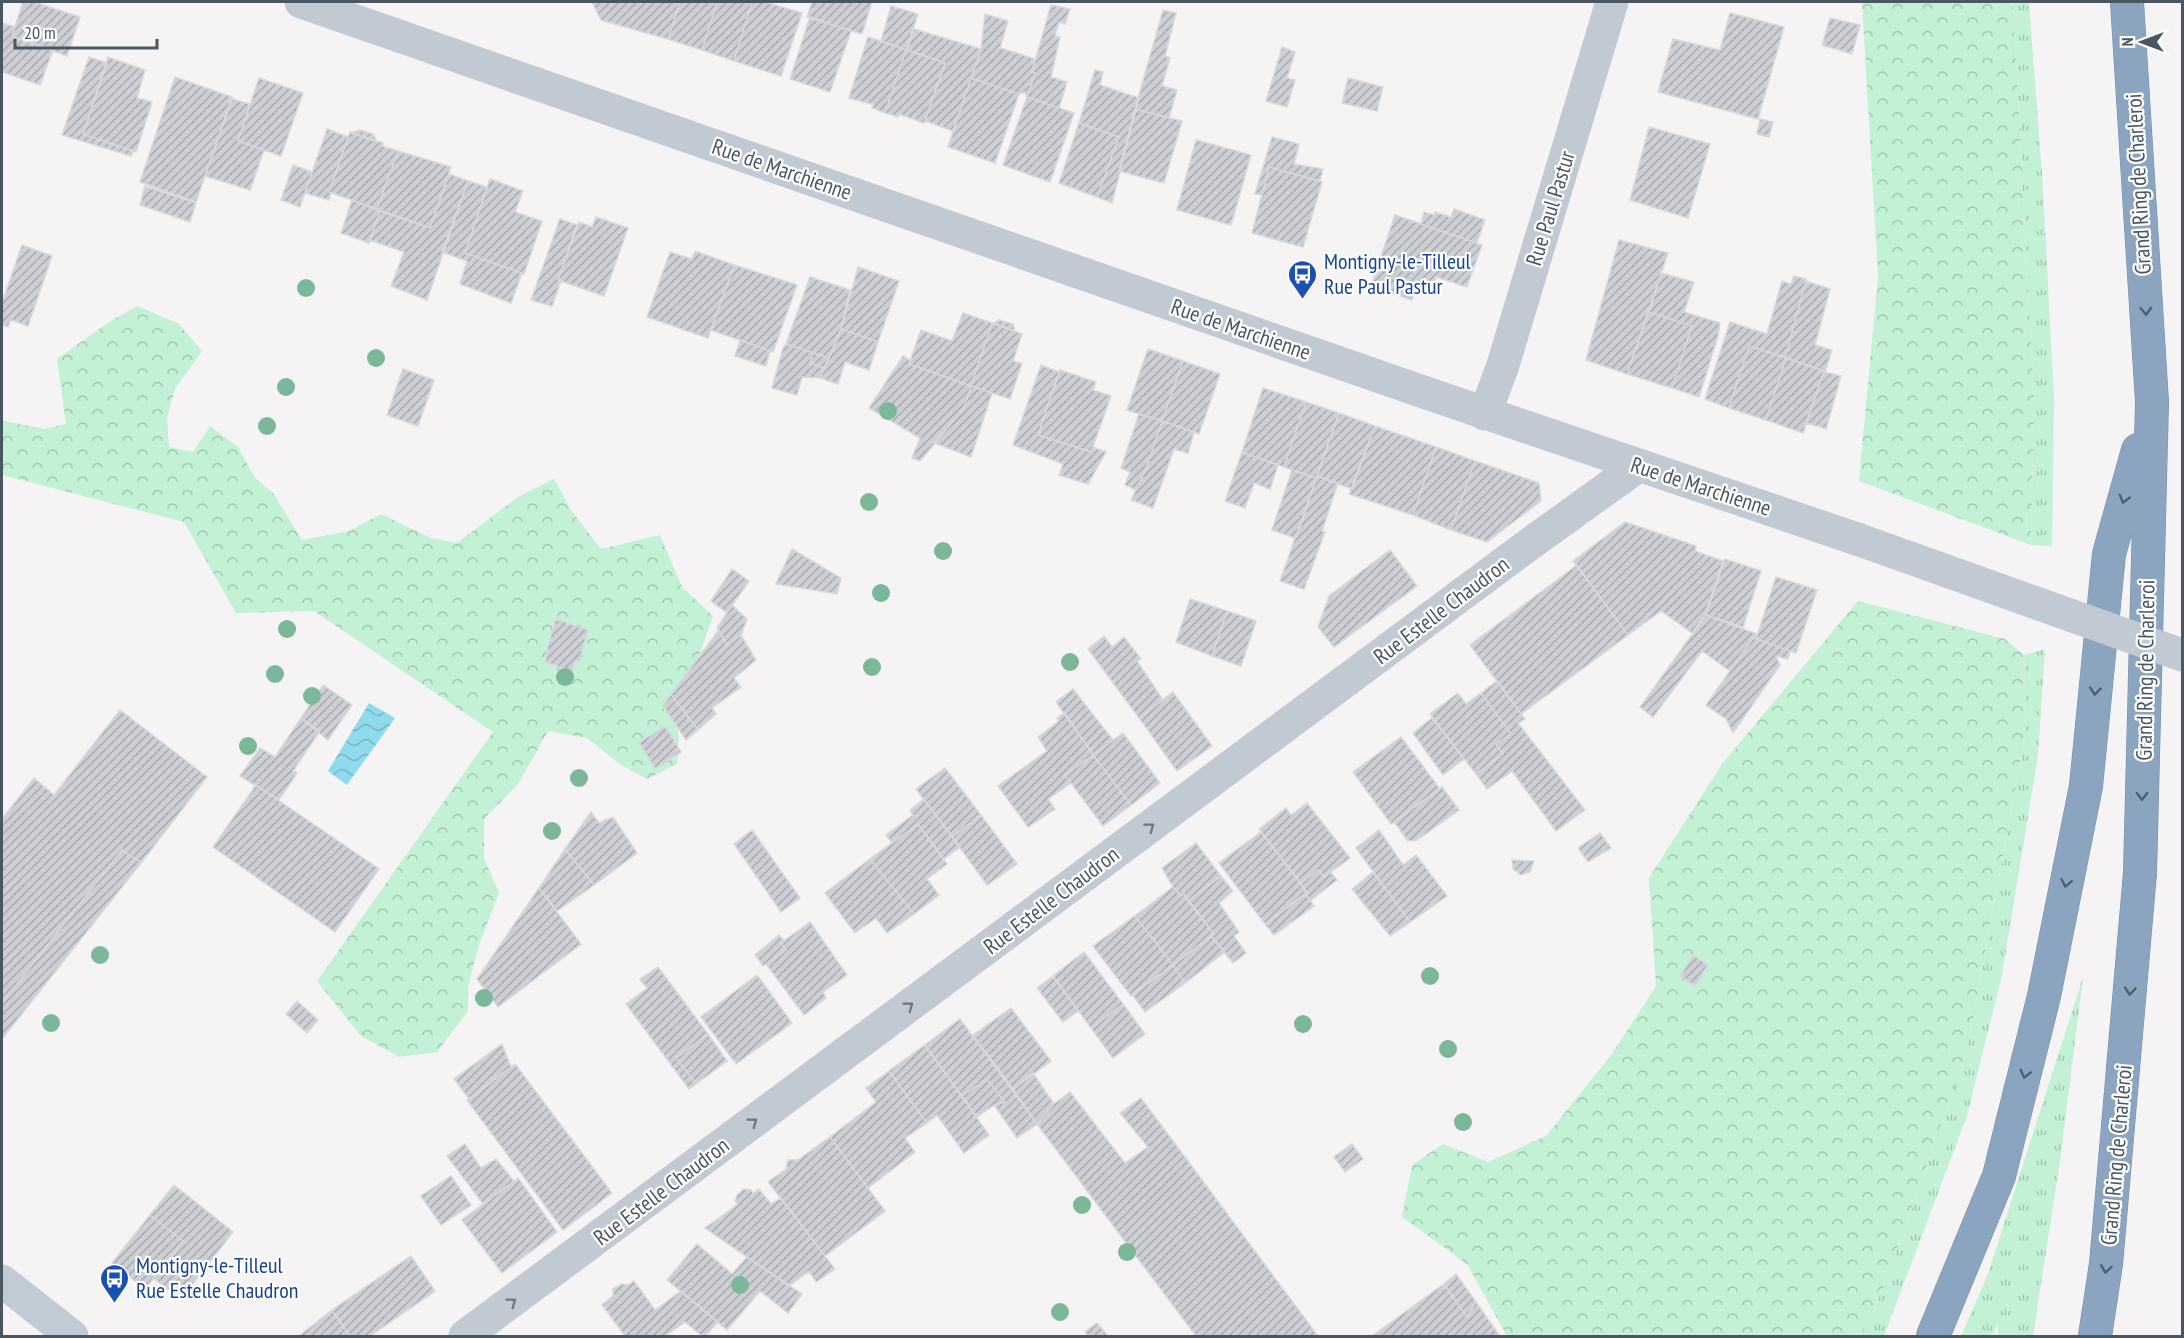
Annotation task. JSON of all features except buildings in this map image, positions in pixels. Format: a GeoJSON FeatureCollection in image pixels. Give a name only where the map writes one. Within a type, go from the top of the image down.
{"type":"FeatureCollection","features":[{"type":"Feature","properties":{"kind":"highway","name":"Grand Ring de Charleroi"},"geometry":{"type":"LineString","coordinates":[[2096,1336],[2106,1264],[2140,873],[2152,402],[2127,2]]}},
{"type":"Feature","properties":{"kind":"highway"},"geometry":{"type":"LineString","coordinates":[[1933,1336],[2000,1176],[2044,996],[2086,786],[2109,554],[2152,402]]}},
{"type":"Feature","properties":{"kind":"main road"},"geometry":{"type":"LineString","coordinates":[[2,1281],[72,1336]]}},
{"type":"Feature","properties":{"kind":"street","name":"Rue de Marchienne"},"geometry":{"type":"LineString","coordinates":[[301,2],[1485,414],[1857,539],[2182,655]]}},
{"type":"Feature","properties":{"kind":"street","name":"Rue Paul Pastur"},"geometry":{"type":"LineString","coordinates":[[1485,414],[1503,365],[1612,2]]}},
{"type":"Feature","properties":{"kind":"street","name":"Rue Estelle Chaudron"},"geometry":{"type":"LineString","coordinates":[[465,1336],[1508,560],[1638,466]]}},
{"type":"Feature","properties":{"kind":"green space"},"geometry":{"type":"Polygon","coordinates":[[[1862,2],[2013,2],[2034,399],[2031,545],[1859,481],[1878,276],[1862,2]]]}},
{"type":"Feature","properties":{"kind":"green space"},"geometry":{"type":"Polygon","coordinates":[[[2013,2],[2029,2],[2043,188],[2054,399],[2052,546],[2031,545],[2034,399],[2013,2]]]}},
{"type":"Feature","properties":{"kind":"green space"},"geometry":{"type":"Polygon","coordinates":[[[137,306],[179,324],[202,351],[175,389],[167,418],[169,447],[193,452],[210,426],[238,447],[255,478],[273,493],[302,540],[349,531],[381,514],[431,538],[457,543],[518,497],[554,479],[571,510],[601,549],[660,535],[682,587],[713,616],[698,659],[671,693],[679,737],[677,764],[647,779],[621,765],[587,738],[548,731],[518,784],[484,819],[484,858],[499,893],[480,942],[468,987],[468,1011],[437,1052],[399,1057],[361,1036],[317,981],[493,732],[314,611],[236,613],[184,522],[2,475],[2,419],[45,429],[66,424],[57,359],[109,322],[137,306]]]}},
{"type":"Feature","properties":{"kind":"green space"},"geometry":{"type":"Polygon","coordinates":[[[1858,601],[2005,639],[2024,655],[2026,731],[1966,1055],[1884,1286],[1861,1336],[1507,1336],[1467,1264],[1402,1217],[1412,1165],[1443,1144],[1488,1162],[1546,1136],[1612,1054],[1656,986],[1649,878],[1722,764],[1858,601]]]}},
{"type":"Feature","properties":{"kind":"green space"},"geometry":{"type":"Polygon","coordinates":[[[2045,649],[2038,755],[2002,975],[1967,1116],[1884,1336],[1861,1336],[1884,1286],[1966,1055],[2026,731],[2024,655],[2045,649]]]}},
{"type":"Feature","properties":{"kind":"green space"},"geometry":{"type":"Polygon","coordinates":[[[2083,977],[2060,1161],[2033,1336],[1998,1336],[1998,1323],[1992,1336],[1961,1336],[1988,1274],[2083,977]]]}},
{"type":"Feature","properties":{"kind":"water"},"geometry":{"type":"Polygon","coordinates":[[[369,703],[395,718],[347,785],[328,771],[369,703]]]}},
{"type":"Feature","properties":{"kind":"place","name":"Montigny-le-Tilleul Rue Paul Pastur"},"geometry":{"type":"Point","coordinates":[1303,300]}},
{"type":"Feature","properties":{"kind":"place","name":"Montigny-le-Tilleul Rue Estelle Chaudron"},"geometry":{"type":"Point","coordinates":[115,1304]}}]}
